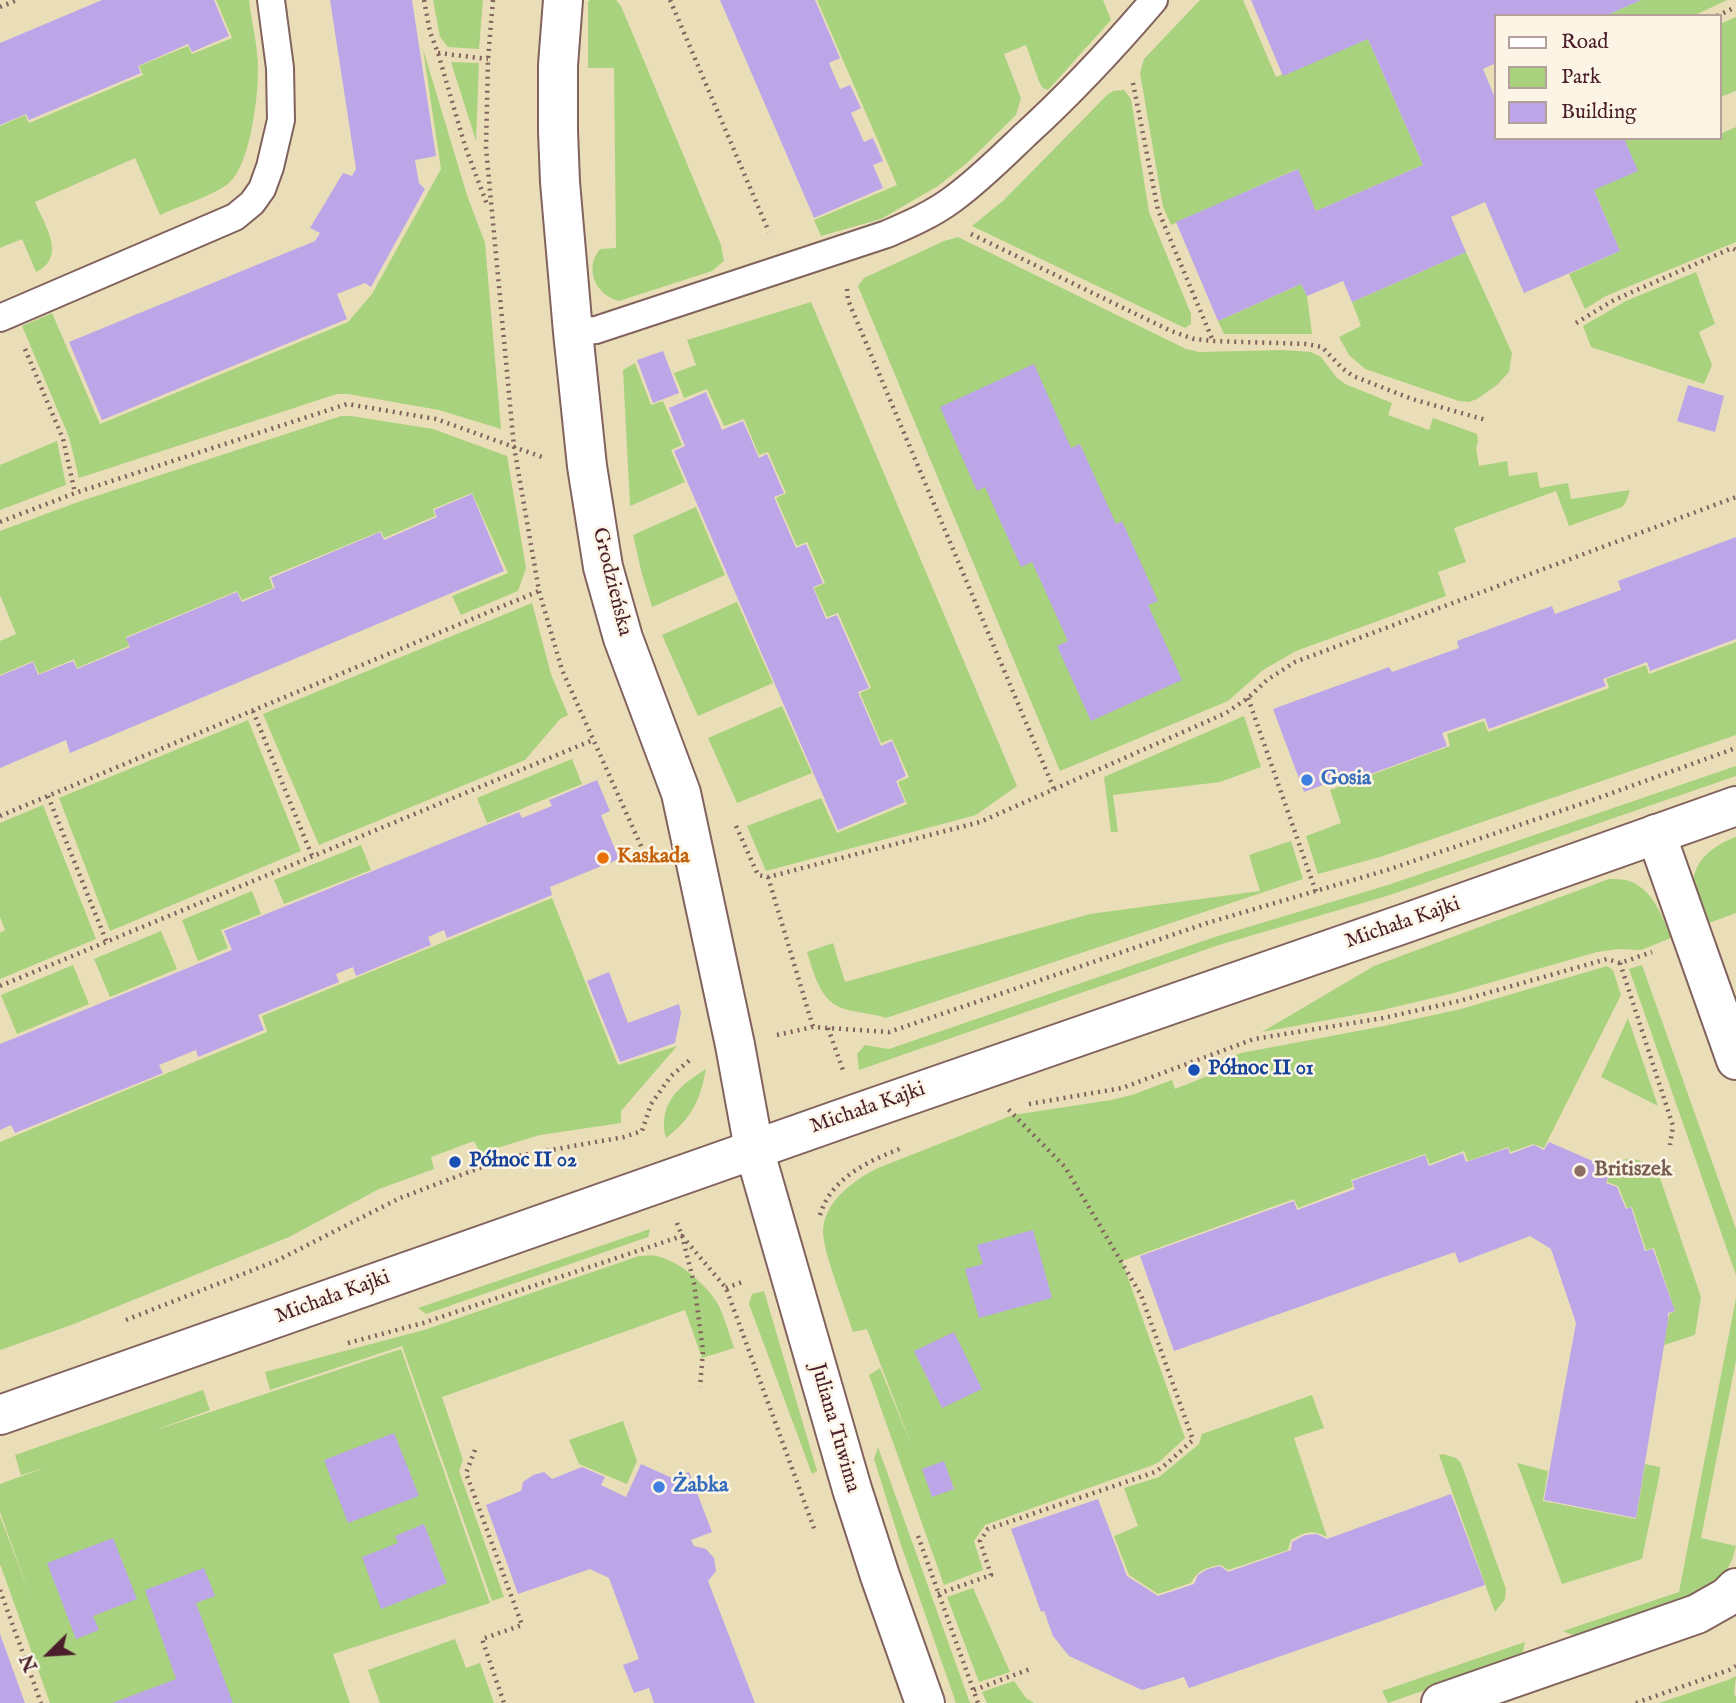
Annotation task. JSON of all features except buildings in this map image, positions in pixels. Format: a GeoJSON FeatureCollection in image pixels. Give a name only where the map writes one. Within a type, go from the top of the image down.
{"type":"FeatureCollection","features":[{"type":"Feature","properties":{"kind":"street","name":"Grodzieńska"},"geometry":{"type":"LineString","coordinates":[[564,0],[558,65],[560,182],[587,466],[603,567],[623,638],[681,793],[735,1045],[754,1149]]}},
{"type":"Feature","properties":{"kind":"street","name":"Michała Kajki"},"geometry":{"type":"LineString","coordinates":[[0,1415],[1736,806]]}},
{"type":"Feature","properties":{"kind":"street"},"geometry":{"type":"LineString","coordinates":[[1656,834],[1736,1060]]}},
{"type":"Feature","properties":{"kind":"street","name":"Juliana Tuwima"},"geometry":{"type":"LineString","coordinates":[[754,1149],[852,1489],[925,1703]]}},
{"type":"Feature","properties":{"kind":"street"},"geometry":{"type":"LineString","coordinates":[[1441,1703],[1697,1614],[1727,1597],[1736,1588]]}},
{"type":"Feature","properties":{"kind":"lane"},"geometry":{"type":"LineString","coordinates":[[5,316],[235,218],[252,203],[262,189],[270,167],[281,120],[280,68],[271,0]]}},
{"type":"Feature","properties":{"kind":"lane"},"geometry":{"type":"LineString","coordinates":[[573,332],[596,330],[914,223],[952,200],[984,174],[1066,97],[1154,0]]}},
{"type":"Feature","properties":{"kind":"path"},"geometry":{"type":"LineString","coordinates":[[0,7],[17,0]]}},
{"type":"Feature","properties":{"kind":"path"},"geometry":{"type":"LineString","coordinates":[[424,0],[430,32],[464,146],[491,214]]}},
{"type":"Feature","properties":{"kind":"path"},"geometry":{"type":"LineString","coordinates":[[493,0],[488,59],[486,148],[491,214],[514,447],[539,591],[562,670],[650,865]]}},
{"type":"Feature","properties":{"kind":"path"},"geometry":{"type":"LineString","coordinates":[[670,0],[785,268]]}},
{"type":"Feature","properties":{"kind":"path"},"geometry":{"type":"LineString","coordinates":[[438,53],[488,59]]}},
{"type":"Feature","properties":{"kind":"path"},"geometry":{"type":"LineString","coordinates":[[1132,78],[1158,210],[1213,341]]}},
{"type":"Feature","properties":{"kind":"path"},"geometry":{"type":"LineString","coordinates":[[970,234],[1171,331],[1194,339],[1322,347],[1353,376],[1412,399],[1486,420]]}},
{"type":"Feature","properties":{"kind":"path"},"geometry":{"type":"LineString","coordinates":[[1576,323],[1614,300],[1732,248],[1736,250]]}},
{"type":"Feature","properties":{"kind":"path"},"geometry":{"type":"LineString","coordinates":[[847,277],[848,300],[1054,789]]}},
{"type":"Feature","properties":{"kind":"path"},"geometry":{"type":"LineString","coordinates":[[5,316],[63,439],[75,493]]}},
{"type":"Feature","properties":{"kind":"path"},"geometry":{"type":"LineString","coordinates":[[0,522],[75,493],[347,404],[436,419],[568,467],[587,466]]}},
{"type":"Feature","properties":{"kind":"path"},"geometry":{"type":"LineString","coordinates":[[736,825],[758,875],[768,877],[981,822],[1226,713],[1248,698],[1266,680],[1295,662],[1736,497]]}},
{"type":"Feature","properties":{"kind":"path"},"geometry":{"type":"LineString","coordinates":[[0,816],[539,591]]}},
{"type":"Feature","properties":{"kind":"path"},"geometry":{"type":"LineString","coordinates":[[1248,698],[1316,891]]}},
{"type":"Feature","properties":{"kind":"path"},"geometry":{"type":"LineString","coordinates":[[252,710],[312,856]]}},
{"type":"Feature","properties":{"kind":"path"},"geometry":{"type":"LineString","coordinates":[[0,986],[593,740]]}},
{"type":"Feature","properties":{"kind":"path"},"geometry":{"type":"LineString","coordinates":[[120,1322],[276,1261],[400,1198],[506,1158],[624,1137],[642,1131],[651,1104],[671,1076],[699,1053],[813,1027],[889,1032],[1207,923],[1387,870],[1736,748]]}},
{"type":"Feature","properties":{"kind":"path"},"geometry":{"type":"LineString","coordinates":[[48,796],[107,943]]}},
{"type":"Feature","properties":{"kind":"path"},"geometry":{"type":"LineString","coordinates":[[768,877],[813,1027]]}},
{"type":"Feature","properties":{"kind":"path"},"geometry":{"type":"LineString","coordinates":[[938,1594],[991,1575],[980,1541],[988,1529],[1156,1472],[1193,1440],[1141,1295],[1065,1167],[1007,1108],[1122,1088],[1254,1039],[1383,1018],[1607,959],[1620,963],[1693,938]]}},
{"type":"Feature","properties":{"kind":"path"},"geometry":{"type":"LineString","coordinates":[[1620,963],[1673,1126],[1670,1145]]}},
{"type":"Feature","properties":{"kind":"path"},"geometry":{"type":"LineString","coordinates":[[819,1220],[830,1194],[843,1180],[874,1159],[910,1145]]}},
{"type":"Feature","properties":{"kind":"path"},"geometry":{"type":"LineString","coordinates":[[682,1236],[698,1310],[702,1351],[700,1387]]}},
{"type":"Feature","properties":{"kind":"path"},"geometry":{"type":"LineString","coordinates":[[726,1288],[816,1534]]}},
{"type":"Feature","properties":{"kind":"path"},"geometry":{"type":"LineString","coordinates":[[475,1450],[467,1473],[522,1625],[482,1639],[504,1703]]}},
{"type":"Feature","properties":{"kind":"path"},"geometry":{"type":"LineString","coordinates":[[0,1590],[41,1703]]}},
{"type":"Feature","properties":{"kind":"path"},"geometry":{"type":"LineString","coordinates":[[1636,1703],[1736,1666]]}},
{"type":"Feature","properties":{"kind":"path"},"geometry":{"type":"LineString","coordinates":[[974,1690],[1030,1669]]}},
{"type":"Feature","properties":{"kind":"green space"},"geometry":{"type":"Polygon","coordinates":[[[216,0],[249,0],[258,61],[258,82],[247,147],[236,174],[229,183],[160,215],[135,158],[35,202],[51,240],[51,258],[46,266],[36,272],[22,239],[0,248],[0,126],[25,115],[29,123],[143,75],[139,66],[188,46],[192,54],[232,38],[216,0]]]}},
{"type":"Feature","properties":{"kind":"green space"},"geometry":{"type":"Polygon","coordinates":[[[433,0],[483,0],[479,49],[448,47],[440,37],[433,0]]]}},
{"type":"Feature","properties":{"kind":"green space"},"geometry":{"type":"Polygon","coordinates":[[[590,0],[616,0],[621,6],[721,245],[724,261],[712,271],[619,301],[598,287],[593,272],[595,256],[600,249],[616,248],[614,68],[588,68],[590,0]]]}},
{"type":"Feature","properties":{"kind":"green space"},"geometry":{"type":"Polygon","coordinates":[[[817,0],[1103,0],[1111,20],[1048,90],[1040,84],[1026,45],[1004,54],[1021,98],[1016,115],[967,163],[938,186],[881,219],[821,236],[814,220],[897,185],[817,0]]]}},
{"type":"Feature","properties":{"kind":"green space"},"geometry":{"type":"Polygon","coordinates":[[[1200,0],[1243,0],[1276,77],[1368,39],[1423,165],[1316,211],[1297,169],[1171,225],[1163,207],[1140,73],[1144,59],[1200,0]]]}},
{"type":"Feature","properties":{"kind":"green space"},"geometry":{"type":"Polygon","coordinates":[[[1641,0],[1727,0],[1697,14],[1610,14],[1641,0]]]}},
{"type":"Feature","properties":{"kind":"green space"},"geometry":{"type":"Polygon","coordinates":[[[1736,17],[1736,91],[1722,96],[1722,23],[1736,17]]]}},
{"type":"Feature","properties":{"kind":"green space"},"geometry":{"type":"Polygon","coordinates":[[[423,49],[467,195],[485,243],[501,429],[439,410],[337,394],[79,478],[69,437],[22,326],[52,313],[100,424],[348,322],[372,294],[441,169],[423,49]]]}},
{"type":"Feature","properties":{"kind":"green space"},"geometry":{"type":"Polygon","coordinates":[[[451,62],[479,63],[476,141],[451,62]]]}},
{"type":"Feature","properties":{"kind":"green space"},"geometry":{"type":"Polygon","coordinates":[[[1124,90],[1131,99],[1149,212],[1191,314],[1191,324],[1185,328],[972,226],[1004,200],[1107,95],[1113,91],[1124,90]]]}},
{"type":"Feature","properties":{"kind":"green space"},"geometry":{"type":"Polygon","coordinates":[[[1736,127],[1736,242],[1606,296],[1585,309],[1569,274],[1620,251],[1594,190],[1623,140],[1722,140],[1722,133],[1736,127]]]}},
{"type":"Feature","properties":{"kind":"green space"},"geometry":{"type":"Polygon","coordinates":[[[958,237],[1186,349],[1199,352],[1311,352],[1321,357],[1345,384],[1392,403],[1388,415],[1429,430],[1433,418],[1477,434],[1479,466],[1507,461],[1509,476],[1537,472],[1540,488],[1568,483],[1571,499],[1630,490],[1626,502],[1622,507],[1569,526],[1556,491],[1454,528],[1466,562],[1438,572],[1446,596],[1296,651],[1263,670],[1228,701],[1060,771],[858,286],[864,278],[958,237]]]}},
{"type":"Feature","properties":{"kind":"green space"},"geometry":{"type":"Polygon","coordinates":[[[1466,252],[1512,353],[1509,372],[1497,385],[1477,399],[1459,401],[1365,369],[1349,355],[1339,337],[1361,326],[1352,302],[1466,252]]]}},
{"type":"Feature","properties":{"kind":"green space"},"geometry":{"type":"Polygon","coordinates":[[[1696,272],[1715,324],[1699,332],[1712,365],[1704,384],[1591,347],[1583,326],[1626,301],[1696,272]]]}},
{"type":"Feature","properties":{"kind":"green space"},"geometry":{"type":"Polygon","coordinates":[[[1301,284],[1307,296],[1312,334],[1224,334],[1218,321],[1301,284]]]}},
{"type":"Feature","properties":{"kind":"green space"},"geometry":{"type":"Polygon","coordinates":[[[811,302],[1017,786],[976,815],[766,871],[747,826],[821,798],[837,833],[907,804],[898,782],[909,777],[892,739],[881,743],[860,693],[871,688],[838,613],[827,617],[814,588],[825,583],[807,542],[797,546],[776,498],[786,493],[768,452],[759,455],[744,419],[724,426],[707,389],[684,398],[674,373],[696,365],[687,340],[811,302]]]}},
{"type":"Feature","properties":{"kind":"green space"},"geometry":{"type":"Polygon","coordinates":[[[635,363],[651,405],[663,401],[682,445],[671,450],[685,482],[630,506],[623,370],[635,363]]]}},
{"type":"Feature","properties":{"kind":"green space"},"geometry":{"type":"Polygon","coordinates":[[[341,416],[433,429],[507,456],[526,568],[518,591],[461,615],[452,596],[508,573],[472,493],[433,509],[435,516],[384,538],[381,531],[269,577],[273,588],[242,600],[237,591],[126,637],[129,646],[77,668],[74,659],[39,674],[33,661],[0,675],[0,641],[16,634],[0,595],[0,531],[78,502],[341,416]]]}},
{"type":"Feature","properties":{"kind":"green space"},"geometry":{"type":"Polygon","coordinates":[[[57,441],[66,485],[0,510],[0,465],[57,441]]]}},
{"type":"Feature","properties":{"kind":"green space"},"geometry":{"type":"Polygon","coordinates":[[[696,507],[725,575],[652,607],[633,535],[696,507]]]}},
{"type":"Feature","properties":{"kind":"green space"},"geometry":{"type":"Polygon","coordinates":[[[737,602],[773,683],[698,716],[662,635],[737,602]]]}},
{"type":"Feature","properties":{"kind":"green space"},"geometry":{"type":"Polygon","coordinates":[[[532,603],[551,674],[568,715],[560,719],[525,760],[319,845],[263,714],[532,603]]]}},
{"type":"Feature","properties":{"kind":"green space"},"geometry":{"type":"Polygon","coordinates":[[[1736,642],[1736,735],[1380,857],[1318,874],[1306,836],[1341,823],[1330,790],[1450,746],[1447,734],[1484,721],[1488,732],[1609,688],[1606,679],[1646,665],[1649,674],[1736,642]]]}},
{"type":"Feature","properties":{"kind":"green space"},"geometry":{"type":"Polygon","coordinates":[[[782,706],[812,773],[737,803],[708,738],[782,706]]]}},
{"type":"Feature","properties":{"kind":"green space"},"geometry":{"type":"Polygon","coordinates":[[[1244,716],[1261,767],[1220,782],[1113,795],[1118,832],[1111,832],[1104,777],[1244,716]]]}},
{"type":"Feature","properties":{"kind":"green space"},"geometry":{"type":"Polygon","coordinates":[[[248,720],[301,851],[110,931],[59,798],[248,720]]]}},
{"type":"Feature","properties":{"kind":"green space"},"geometry":{"type":"Polygon","coordinates":[[[572,759],[582,784],[487,823],[477,798],[572,759]]]}},
{"type":"Feature","properties":{"kind":"green space"},"geometry":{"type":"Polygon","coordinates":[[[1736,766],[1736,776],[1390,895],[1219,945],[859,1070],[857,1054],[865,1045],[889,1049],[1215,937],[1388,885],[1736,766]]]}},
{"type":"Feature","properties":{"kind":"green space"},"geometry":{"type":"Polygon","coordinates":[[[43,805],[96,939],[0,979],[0,933],[5,930],[0,917],[0,823],[43,805]]]}},
{"type":"Feature","properties":{"kind":"green space"},"geometry":{"type":"Polygon","coordinates":[[[1736,837],[1736,913],[1706,924],[1694,891],[1695,872],[1704,856],[1711,850],[1736,837]]]}},
{"type":"Feature","properties":{"kind":"green space"},"geometry":{"type":"Polygon","coordinates":[[[1291,841],[1303,879],[886,1018],[847,1010],[828,999],[818,984],[807,952],[833,943],[845,982],[1090,914],[1260,891],[1249,855],[1291,841]]]}},
{"type":"Feature","properties":{"kind":"green space"},"geometry":{"type":"Polygon","coordinates":[[[361,845],[371,870],[284,904],[274,880],[361,845]]]}},
{"type":"Feature","properties":{"kind":"green space"},"geometry":{"type":"Polygon","coordinates":[[[1609,879],[1630,881],[1647,892],[1657,906],[1671,938],[1641,950],[1597,952],[1454,993],[1382,1010],[1262,1032],[1374,966],[1609,879]]]}},
{"type":"Feature","properties":{"kind":"green space"},"geometry":{"type":"Polygon","coordinates":[[[252,891],[261,914],[221,930],[228,948],[198,961],[182,920],[252,891]]]}},
{"type":"Feature","properties":{"kind":"green space"},"geometry":{"type":"Polygon","coordinates":[[[552,898],[618,1065],[677,1046],[621,1111],[621,1123],[540,1135],[480,1153],[474,1141],[431,1157],[434,1169],[379,1189],[289,1237],[74,1324],[0,1350],[0,1142],[267,1032],[262,1016],[552,898]]]}},
{"type":"Feature","properties":{"kind":"green space"},"geometry":{"type":"Polygon","coordinates":[[[161,931],[177,969],[110,997],[94,959],[161,931]]]}},
{"type":"Feature","properties":{"kind":"green space"},"geometry":{"type":"Polygon","coordinates":[[[73,965],[89,1004],[17,1034],[1,995],[73,965]]]}},
{"type":"Feature","properties":{"kind":"green space"},"geometry":{"type":"Polygon","coordinates":[[[1642,965],[1736,1229],[1736,1275],[1629,969],[1642,965]]]}},
{"type":"Feature","properties":{"kind":"green space"},"geometry":{"type":"Polygon","coordinates":[[[1607,966],[1613,970],[1621,995],[1544,1148],[1533,1144],[1511,1152],[1508,1147],[1468,1161],[1464,1151],[1430,1164],[1425,1154],[1351,1180],[1353,1187],[1298,1208],[1294,1199],[1122,1261],[1185,1438],[1153,1465],[985,1525],[974,1541],[983,1570],[944,1585],[869,1375],[880,1368],[913,1449],[867,1329],[853,1332],[826,1250],[824,1221],[834,1201],[850,1185],[878,1168],[1013,1115],[1111,1100],[1172,1080],[1175,1089],[1215,1073],[1212,1064],[1241,1053],[1461,1009],[1607,966]]]}},
{"type":"Feature","properties":{"kind":"green space"},"geometry":{"type":"Polygon","coordinates":[[[1628,1018],[1658,1106],[1601,1077],[1628,1018]]]}},
{"type":"Feature","properties":{"kind":"green space"},"geometry":{"type":"Polygon","coordinates":[[[706,1069],[694,1108],[666,1138],[664,1126],[668,1105],[680,1089],[706,1069]]]}},
{"type":"Feature","properties":{"kind":"green space"},"geometry":{"type":"Polygon","coordinates":[[[1630,1158],[1647,1165],[1660,1178],[1701,1297],[1695,1335],[1664,1345],[1669,1314],[1675,1311],[1654,1248],[1646,1250],[1632,1207],[1627,1208],[1618,1186],[1607,1182],[1614,1166],[1630,1158]]]}},
{"type":"Feature","properties":{"kind":"green space"},"geometry":{"type":"Polygon","coordinates":[[[650,1229],[648,1237],[426,1314],[418,1308],[650,1229]]]}},
{"type":"Feature","properties":{"kind":"green space"},"geometry":{"type":"Polygon","coordinates":[[[639,1256],[665,1258],[700,1282],[719,1306],[734,1348],[702,1358],[685,1310],[442,1397],[463,1460],[459,1471],[504,1597],[492,1601],[402,1346],[270,1390],[265,1372],[424,1330],[639,1256]]]}},
{"type":"Feature","properties":{"kind":"green space"},"geometry":{"type":"Polygon","coordinates":[[[764,1291],[817,1471],[812,1474],[749,1304],[752,1294],[764,1291]]]}},
{"type":"Feature","properties":{"kind":"green space"},"geometry":{"type":"Polygon","coordinates":[[[1736,1298],[1736,1360],[1701,1538],[1736,1546],[1732,1560],[1723,1577],[1688,1598],[1583,1634],[1572,1635],[1563,1631],[1679,1592],[1736,1298]]]}},
{"type":"Feature","properties":{"kind":"green space"},"geometry":{"type":"Polygon","coordinates":[[[401,1349],[490,1603],[333,1654],[350,1703],[50,1703],[0,1564],[0,1516],[30,1596],[0,1512],[0,1484],[44,1468],[21,1475],[15,1455],[203,1390],[210,1410],[150,1432],[401,1349]]]}},
{"type":"Feature","properties":{"kind":"green space"},"geometry":{"type":"Polygon","coordinates":[[[1312,1395],[1324,1428],[1294,1438],[1327,1537],[1312,1532],[1304,1533],[1291,1540],[1288,1550],[1228,1570],[1221,1565],[1207,1568],[1191,1583],[1158,1594],[1129,1575],[1114,1536],[1138,1526],[1124,1488],[1159,1477],[1199,1444],[1202,1434],[1312,1395]]]}},
{"type":"Feature","properties":{"kind":"green space"},"geometry":{"type":"Polygon","coordinates":[[[623,1421],[637,1461],[627,1484],[579,1464],[569,1440],[623,1421]]]}},
{"type":"Feature","properties":{"kind":"green space"},"geometry":{"type":"Polygon","coordinates":[[[878,1447],[970,1703],[956,1703],[874,1459],[878,1447]]]}},
{"type":"Feature","properties":{"kind":"green space"},"geometry":{"type":"Polygon","coordinates":[[[1439,1455],[1456,1458],[1461,1463],[1506,1589],[1505,1599],[1495,1612],[1439,1455]]]}},
{"type":"Feature","properties":{"kind":"green space"},"geometry":{"type":"Polygon","coordinates":[[[1517,1463],[1548,1471],[1543,1501],[1636,1519],[1645,1464],[1660,1467],[1642,1559],[1562,1584],[1517,1463]]]}},
{"type":"Feature","properties":{"kind":"green space"},"geometry":{"type":"Polygon","coordinates":[[[973,1588],[1010,1672],[979,1682],[947,1597],[973,1588]]]}},
{"type":"Feature","properties":{"kind":"green space"},"geometry":{"type":"Polygon","coordinates":[[[455,1639],[466,1668],[480,1663],[494,1703],[380,1703],[368,1670],[455,1639]]]}},
{"type":"Feature","properties":{"kind":"green space"},"geometry":{"type":"Polygon","coordinates":[[[1525,1642],[1522,1656],[1388,1703],[1382,1691],[1525,1642]]]}},
{"type":"Feature","properties":{"kind":"green space"},"geometry":{"type":"Polygon","coordinates":[[[1736,1676],[1736,1703],[1659,1703],[1728,1680],[1736,1676]]]}},
{"type":"Feature","properties":{"kind":"green space"},"geometry":{"type":"Polygon","coordinates":[[[1014,1681],[1026,1698],[1034,1703],[987,1703],[982,1692],[1014,1681]]]}},
{"type":"Feature","properties":{"kind":"place","name":"Gosia"},"geometry":{"type":"Point","coordinates":[1307,780]}},
{"type":"Feature","properties":{"kind":"place","name":"Kaskada"},"geometry":{"type":"Point","coordinates":[603,858]}},
{"type":"Feature","properties":{"kind":"place","name":"Północ II 01"},"geometry":{"type":"Point","coordinates":[1194,1070]}},
{"type":"Feature","properties":{"kind":"place","name":"Północ II 02"},"geometry":{"type":"Point","coordinates":[455,1162]}},
{"type":"Feature","properties":{"kind":"place","name":"Britiszek"},"geometry":{"type":"Point","coordinates":[1580,1171]}},
{"type":"Feature","properties":{"kind":"place","name":"Żabka"},"geometry":{"type":"Point","coordinates":[659,1487]}}]}
